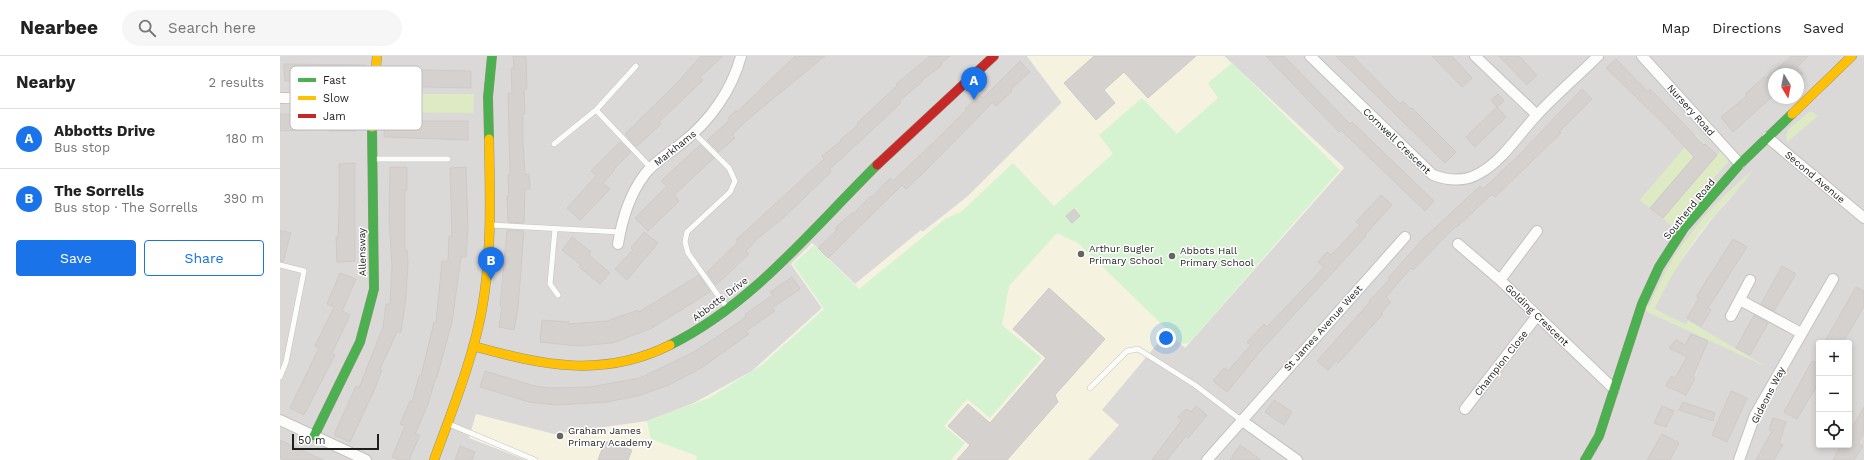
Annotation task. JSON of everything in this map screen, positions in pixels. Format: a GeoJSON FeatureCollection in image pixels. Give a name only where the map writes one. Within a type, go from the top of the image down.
{"type":"FeatureCollection","features":[{"type":"Feature","properties":{"kind":"street","name":"Allensway"},"geometry":{"type":"LineString","coordinates":[[376,66],[377,56]]}},
{"type":"Feature","properties":{"kind":"street"},"geometry":{"type":"LineString","coordinates":[[434,460],[448,424],[473,346],[483,304],[490,225],[488,97],[492,56]]}},
{"type":"Feature","properties":{"kind":"street","name":"Markhams"},"geometry":{"type":"LineString","coordinates":[[618,244],[629,202],[642,178],[651,168],[704,124],[727,90],[741,56]]}},
{"type":"Feature","properties":{"kind":"street","name":"Abbotts Drive"},"geometry":{"type":"LineString","coordinates":[[473,346],[541,364],[559,367],[596,367],[620,364],[644,357],[665,348],[704,325],[778,266],[921,121],[994,56]]}},
{"type":"Feature","properties":{"kind":"street","name":"Cornwell Crescent"},"geometry":{"type":"LineString","coordinates":[[1310,56],[1433,175],[1445,180],[1467,178],[1491,166],[1537,115],[1598,56]]}},
{"type":"Feature","properties":{"kind":"street"},"geometry":{"type":"LineString","coordinates":[[1475,56],[1537,115]]}},
{"type":"Feature","properties":{"kind":"street","name":"Nursery Road"},"geometry":{"type":"LineString","coordinates":[[1642,56],[1740,164]]}},
{"type":"Feature","properties":{"kind":"street","name":"Southend Road"},"geometry":{"type":"LineString","coordinates":[[1585,460],[1599,436],[1642,304],[1658,267],[1684,228],[1740,164],[1852,56]]}},
{"type":"Feature","properties":{"kind":"street"},"geometry":{"type":"LineString","coordinates":[[280,98],[290,98]]}},
{"type":"Feature","properties":{"kind":"street","name":"Allensway"},"geometry":{"type":"LineString","coordinates":[[314,436],[360,342],[374,289],[372,130]]}},
{"type":"Feature","properties":{"kind":"street","name":"Second Avenue"},"geometry":{"type":"LineString","coordinates":[[1767,137],[1864,218]]}},
{"type":"Feature","properties":{"kind":"street"},"geometry":{"type":"LineString","coordinates":[[1500,280],[1537,231]]}},
{"type":"Feature","properties":{"kind":"street","name":"St James Avenue West"},"geometry":{"type":"LineString","coordinates":[[1207,460],[1405,236]]}},
{"type":"Feature","properties":{"kind":"street","name":"Golding Crescent"},"geometry":{"type":"LineString","coordinates":[[1458,244],[1500,280],[1614,389]]}},
{"type":"Feature","properties":{"kind":"street","name":"Gideons Way"},"geometry":{"type":"LineString","coordinates":[[1739,460],[1755,416],[1833,279]]}},
{"type":"Feature","properties":{"kind":"street"},"geometry":{"type":"LineString","coordinates":[[1731,316],[1750,280]]}},
{"type":"Feature","properties":{"kind":"street"},"geometry":{"type":"LineString","coordinates":[[1740,300],[1801,333]]}},
{"type":"Feature","properties":{"kind":"street","name":"Champion Close"},"geometry":{"type":"LineString","coordinates":[[1465,409],[1537,316]]}},
{"type":"Feature","properties":{"kind":"street"},"geometry":{"type":"LineString","coordinates":[[280,420],[366,460]]}},
{"type":"Feature","properties":{"kind":"street"},"geometry":{"type":"LineString","coordinates":[[1241,420],[1297,460]]}},
{"type":"Feature","properties":{"kind":"lane"},"geometry":{"type":"LineString","coordinates":[[554,144],[596,110],[636,66]]}},
{"type":"Feature","properties":{"kind":"lane"},"geometry":{"type":"LineString","coordinates":[[596,110],[651,168]]}},
{"type":"Feature","properties":{"kind":"lane"},"geometry":{"type":"LineString","coordinates":[[694,133],[728,168],[735,181],[730,192],[688,232],[685,242],[688,253],[727,308]]}},
{"type":"Feature","properties":{"kind":"lane"},"geometry":{"type":"LineString","coordinates":[[372,159],[448,159]]}},
{"type":"Feature","properties":{"kind":"lane"},"geometry":{"type":"LineString","coordinates":[[490,225],[620,232]]}},
{"type":"Feature","properties":{"kind":"lane"},"geometry":{"type":"LineString","coordinates":[[555,229],[550,284],[558,295]]}},
{"type":"Feature","properties":{"kind":"lane"},"geometry":{"type":"LineString","coordinates":[[280,265],[304,271],[286,362],[280,377]]}},
{"type":"Feature","properties":{"kind":"lane"},"geometry":{"type":"LineString","coordinates":[[1090,388],[1127,351],[1138,349],[1195,385],[1241,420]]}},
{"type":"Feature","properties":{"kind":"lane"},"geometry":{"type":"LineString","coordinates":[[448,424],[535,460]]}},
{"type":"Feature","properties":{"kind":"shaded area"},"geometry":{"type":"Polygon","coordinates":[[[280,56],[1027,56],[1062,102],[968,196],[922,232],[921,231],[855,284],[813,243],[791,264],[822,308],[752,371],[677,411],[696,460],[280,460],[280,56]]]}},
{"type":"Feature","properties":{"kind":"shaded area","name":"Arthur Bugler Primary School"},"geometry":{"type":"Polygon","coordinates":[[[1027,56],[1224,56],[1344,168],[1185,348],[1168,331],[1102,410],[1119,425],[1088,460],[526,460],[469,438],[476,414],[554,434],[647,421],[694,403],[752,371],[822,308],[791,264],[812,243],[855,284],[921,230],[923,232],[968,196],[1062,103],[1027,56]]]}},
{"type":"Feature","properties":{"kind":"shaded area"},"geometry":{"type":"Polygon","coordinates":[[[1224,56],[1864,56],[1864,460],[953,460],[1168,330],[1344,167],[1224,56]],[[1696,135],[1640,200],[1650,208],[1696,135]],[[1722,150],[1663,218],[1671,225],[1728,162],[1727,156],[1722,150]],[[1740,188],[1689,237],[1676,254],[1649,307],[1643,304],[1648,312],[1763,365],[1688,321],[1686,325],[1654,309],[1672,273],[1715,215],[1740,188]]]}},
{"type":"Feature","properties":{"kind":"green space","name":"Arthur Bugler Primary School"},"geometry":{"type":"Polygon","coordinates":[[[1232,63],[1340,170],[1189,343],[1182,344],[1078,243],[1057,233],[1009,286],[1002,325],[1042,358],[990,418],[967,399],[944,426],[965,443],[951,460],[696,460],[697,456],[651,439],[647,421],[709,398],[763,364],[824,309],[793,264],[814,245],[859,289],[945,219],[961,212],[1013,163],[1054,206],[1113,154],[1099,135],[1142,98],[1177,134],[1218,98],[1208,83],[1232,63]]]}},
{"type":"Feature","properties":{"kind":"green space"},"geometry":{"type":"Polygon","coordinates":[[[422,94],[474,94],[473,113],[422,112],[422,94]]]}},
{"type":"Feature","properties":{"kind":"green space"},"geometry":{"type":"Polygon","coordinates":[[[1810,111],[1818,116],[1787,142],[1786,135],[1789,129],[1810,111]]]}},
{"type":"Feature","properties":{"kind":"green space"},"geometry":{"type":"Polygon","coordinates":[[[1696,134],[1705,144],[1650,208],[1640,200],[1696,134]]]}},
{"type":"Feature","properties":{"kind":"green space"},"geometry":{"type":"Polygon","coordinates":[[[1722,150],[1727,156],[1728,162],[1671,226],[1663,218],[1722,150]]]}},
{"type":"Feature","properties":{"kind":"green space"},"geometry":{"type":"Polygon","coordinates":[[[1753,170],[1697,236],[1674,272],[1654,309],[1686,325],[1688,321],[1769,368],[1648,312],[1642,304],[1649,307],[1672,260],[1702,220],[1732,188],[1753,170]]]}},
{"type":"Feature","properties":{"kind":"building"},"geometry":{"type":"Polygon","coordinates":[[[513,56],[526,56],[527,89],[524,89],[525,114],[523,114],[523,141],[525,175],[529,174],[530,189],[525,189],[524,223],[508,222],[507,196],[509,196],[508,175],[510,175],[508,93],[512,93],[511,69],[514,68],[513,56]]]}},
{"type":"Feature","properties":{"kind":"building"},"geometry":{"type":"Polygon","coordinates":[[[701,56],[723,56],[700,77],[703,80],[659,122],[661,124],[636,147],[625,134],[677,83],[701,56]]]}},
{"type":"Feature","properties":{"kind":"building"},"geometry":{"type":"Polygon","coordinates":[[[795,56],[825,56],[746,121],[732,135],[735,138],[719,152],[707,140],[730,120],[728,118],[736,110],[737,112],[795,56]]]}},
{"type":"Feature","properties":{"kind":"building"},"geometry":{"type":"Polygon","coordinates":[[[930,56],[950,56],[941,63],[942,65],[921,81],[922,82],[899,101],[901,103],[829,170],[831,172],[782,219],[758,238],[746,251],[749,254],[716,285],[707,272],[738,242],[736,240],[824,159],[822,156],[858,125],[857,123],[897,86],[896,84],[930,56]]]}},
{"type":"Feature","properties":{"kind":"building"},"geometry":{"type":"Polygon","coordinates":[[[1094,56],[1196,56],[1148,98],[1124,72],[1104,90],[1115,103],[1096,120],[1064,83],[1094,56]]]}},
{"type":"Feature","properties":{"kind":"building"},"geometry":{"type":"Polygon","coordinates":[[[1266,56],[1284,56],[1350,124],[1352,122],[1434,201],[1425,211],[1341,130],[1339,132],[1266,56]]]}},
{"type":"Feature","properties":{"kind":"building"},"geometry":{"type":"Polygon","coordinates":[[[1336,56],[1353,56],[1400,104],[1403,101],[1411,109],[1412,108],[1456,152],[1445,163],[1336,56]]]}},
{"type":"Feature","properties":{"kind":"building"},"geometry":{"type":"Polygon","coordinates":[[[1432,56],[1452,56],[1472,78],[1462,87],[1432,56]]]}},
{"type":"Feature","properties":{"kind":"building"},"geometry":{"type":"Polygon","coordinates":[[[1499,56],[1519,56],[1537,75],[1527,85],[1499,56]]]}},
{"type":"Feature","properties":{"kind":"building"},"geometry":{"type":"Polygon","coordinates":[[[1792,56],[1808,56],[1797,67],[1798,68],[1778,68],[1792,56]]]}},
{"type":"Feature","properties":{"kind":"building"},"geometry":{"type":"Polygon","coordinates":[[[1616,59],[1648,92],[1650,89],[1704,145],[1705,144],[1717,155],[1663,218],[1650,208],[1694,157],[1664,124],[1606,68],[1616,59]]]}},
{"type":"Feature","properties":{"kind":"building"},"geometry":{"type":"Polygon","coordinates":[[[1020,61],[1030,72],[1011,89],[1012,91],[996,106],[993,102],[922,174],[906,189],[902,185],[828,258],[818,248],[837,230],[835,228],[852,213],[853,214],[871,196],[872,197],[890,178],[893,181],[966,110],[965,109],[980,95],[983,98],[1020,61]]]}},
{"type":"Feature","properties":{"kind":"building"},"geometry":{"type":"Polygon","coordinates":[[[284,64],[366,65],[290,66],[290,81],[285,81],[284,64]]]}},
{"type":"Feature","properties":{"kind":"building"},"geometry":{"type":"Polygon","coordinates":[[[422,70],[471,71],[471,88],[422,87],[422,70]]]}},
{"type":"Feature","properties":{"kind":"building"},"geometry":{"type":"Polygon","coordinates":[[[1768,76],[1768,100],[1733,132],[1721,117],[1747,96],[1745,94],[1764,77],[1765,79],[1768,76]]]}},
{"type":"Feature","properties":{"kind":"building"},"geometry":{"type":"Polygon","coordinates":[[[1582,89],[1592,99],[1559,132],[1561,133],[1495,197],[1492,194],[1457,227],[1456,226],[1413,270],[1411,268],[1386,297],[1391,302],[1381,313],[1383,314],[1338,363],[1336,361],[1328,370],[1317,361],[1390,279],[1388,278],[1422,240],[1480,186],[1483,189],[1519,155],[1582,89]]]}},
{"type":"Feature","properties":{"kind":"building"},"geometry":{"type":"Polygon","coordinates":[[[1498,94],[1504,101],[1497,107],[1491,100],[1498,94]]]}},
{"type":"Feature","properties":{"kind":"building"},"geometry":{"type":"Polygon","coordinates":[[[1497,107],[1506,117],[1475,147],[1466,137],[1497,107]]]}},
{"type":"Feature","properties":{"kind":"building"},"geometry":{"type":"Polygon","coordinates":[[[280,114],[290,114],[290,130],[304,130],[280,131],[280,114]]]}},
{"type":"Feature","properties":{"kind":"building"},"geometry":{"type":"Polygon","coordinates":[[[422,121],[468,121],[468,140],[384,137],[384,130],[422,130],[422,121]]]}},
{"type":"Feature","properties":{"kind":"building"},"geometry":{"type":"Polygon","coordinates":[[[329,130],[356,130],[356,131],[329,130]]]}},
{"type":"Feature","properties":{"kind":"building"},"geometry":{"type":"Polygon","coordinates":[[[620,142],[631,152],[614,169],[615,170],[603,183],[610,189],[580,220],[567,208],[596,176],[591,171],[620,142]]]}},
{"type":"Feature","properties":{"kind":"building"},"geometry":{"type":"Polygon","coordinates":[[[700,145],[714,158],[674,195],[679,201],[648,231],[635,218],[667,186],[661,181],[700,145]]]}},
{"type":"Feature","properties":{"kind":"building"},"geometry":{"type":"Polygon","coordinates":[[[355,163],[355,261],[337,262],[336,237],[338,237],[339,164],[355,163]]]}},
{"type":"Feature","properties":{"kind":"building"},"geometry":{"type":"Polygon","coordinates":[[[390,167],[407,167],[407,190],[405,190],[405,250],[407,250],[408,262],[406,298],[401,332],[397,332],[380,369],[382,370],[375,388],[350,442],[334,435],[356,386],[359,388],[383,327],[386,304],[390,304],[392,266],[389,218],[390,167]]]}},
{"type":"Feature","properties":{"kind":"building"},"geometry":{"type":"Polygon","coordinates":[[[466,167],[468,228],[466,257],[461,257],[452,322],[437,377],[428,404],[415,434],[420,435],[409,460],[400,460],[392,457],[405,426],[400,424],[410,401],[412,402],[419,376],[421,376],[434,322],[436,323],[442,261],[448,261],[449,236],[452,236],[450,168],[466,167]]]}},
{"type":"Feature","properties":{"kind":"building"},"geometry":{"type":"Polygon","coordinates":[[[1381,195],[1392,205],[1365,235],[1366,236],[1257,355],[1227,392],[1213,381],[1224,368],[1228,371],[1251,345],[1247,342],[1264,324],[1267,327],[1324,267],[1318,262],[1327,252],[1331,255],[1360,225],[1356,222],[1381,195]]]}},
{"type":"Feature","properties":{"kind":"building"},"geometry":{"type":"Polygon","coordinates":[[[1074,209],[1080,216],[1072,223],[1066,216],[1074,209]]]}},
{"type":"Feature","properties":{"kind":"building"},"geometry":{"type":"Polygon","coordinates":[[[280,230],[291,233],[283,262],[280,261],[280,230]]]}},
{"type":"Feature","properties":{"kind":"building"},"geometry":{"type":"Polygon","coordinates":[[[507,230],[524,231],[518,308],[514,330],[499,327],[502,307],[500,306],[507,230]]]}},
{"type":"Feature","properties":{"kind":"building"},"geometry":{"type":"Polygon","coordinates":[[[644,232],[658,243],[627,280],[615,269],[633,250],[631,248],[644,232]]]}},
{"type":"Feature","properties":{"kind":"building"},"geometry":{"type":"Polygon","coordinates":[[[572,237],[591,252],[589,255],[610,273],[600,284],[579,267],[581,265],[562,250],[572,237]]]}},
{"type":"Feature","properties":{"kind":"building"},"geometry":{"type":"Polygon","coordinates":[[[1733,239],[1747,247],[1708,308],[1711,310],[1701,326],[1687,318],[1699,298],[1696,297],[1733,239]]]}},
{"type":"Feature","properties":{"kind":"building"},"geometry":{"type":"Polygon","coordinates":[[[1782,266],[1796,274],[1774,311],[1761,304],[1782,266]]]}},
{"type":"Feature","properties":{"kind":"building"},"geometry":{"type":"Polygon","coordinates":[[[340,273],[356,279],[342,311],[350,315],[332,353],[335,355],[304,415],[290,408],[319,348],[315,346],[334,307],[327,304],[340,273]]]}},
{"type":"Feature","properties":{"kind":"building"},"geometry":{"type":"Polygon","coordinates":[[[699,275],[710,292],[650,329],[612,343],[578,346],[540,342],[542,320],[569,322],[569,324],[607,321],[638,310],[639,312],[699,275]]]}},
{"type":"Feature","properties":{"kind":"building"},"geometry":{"type":"Polygon","coordinates":[[[792,277],[800,289],[772,308],[775,311],[746,331],[749,334],[701,368],[671,384],[641,395],[607,402],[556,405],[529,402],[480,387],[485,371],[535,386],[548,388],[590,387],[640,378],[692,353],[717,337],[746,317],[745,314],[773,295],[770,292],[792,277]]]}},
{"type":"Feature","properties":{"kind":"building"},"geometry":{"type":"Polygon","coordinates":[[[1856,287],[1864,291],[1864,306],[1844,340],[1826,340],[1856,287]]]}},
{"type":"Feature","properties":{"kind":"building"},"geometry":{"type":"Polygon","coordinates":[[[1049,288],[1105,339],[1055,395],[1058,402],[1007,460],[957,460],[970,445],[948,426],[968,404],[990,423],[1046,358],[1013,329],[1049,288]]]}},
{"type":"Feature","properties":{"kind":"building"},"geometry":{"type":"Polygon","coordinates":[[[1754,315],[1768,323],[1750,355],[1736,348],[1754,315]]]}},
{"type":"Feature","properties":{"kind":"building"},"geometry":{"type":"Polygon","coordinates":[[[1691,334],[1708,341],[1693,376],[1695,378],[1686,395],[1666,386],[1671,376],[1675,378],[1687,357],[1669,348],[1676,340],[1685,345],[1691,334]]]}},
{"type":"Feature","properties":{"kind":"building"},"geometry":{"type":"Polygon","coordinates":[[[1812,361],[1816,363],[1816,387],[1797,419],[1784,412],[1812,361]]]}},
{"type":"Feature","properties":{"kind":"building"},"geometry":{"type":"Polygon","coordinates":[[[1731,391],[1747,398],[1727,442],[1712,435],[1731,391]]]}},
{"type":"Feature","properties":{"kind":"building"},"geometry":{"type":"Polygon","coordinates":[[[1274,400],[1292,412],[1284,425],[1265,412],[1274,400]]]}},
{"type":"Feature","properties":{"kind":"building"},"geometry":{"type":"Polygon","coordinates":[[[1683,402],[1715,413],[1713,421],[1679,410],[1683,402]]]}},
{"type":"Feature","properties":{"kind":"building"},"geometry":{"type":"Polygon","coordinates":[[[1196,406],[1207,415],[1188,438],[1186,436],[1167,460],[1152,460],[1182,420],[1178,417],[1186,409],[1191,412],[1196,406]]]}},
{"type":"Feature","properties":{"kind":"building"},"geometry":{"type":"Polygon","coordinates":[[[1662,406],[1674,411],[1666,427],[1654,423],[1662,406]]]}},
{"type":"Feature","properties":{"kind":"building"},"geometry":{"type":"Polygon","coordinates":[[[1864,407],[1864,433],[1858,443],[1863,446],[1854,460],[1833,460],[1839,448],[1852,448],[1852,428],[1864,407]]]}},
{"type":"Feature","properties":{"kind":"building"},"geometry":{"type":"Polygon","coordinates":[[[1773,418],[1786,422],[1779,443],[1783,445],[1774,460],[1756,460],[1772,431],[1769,430],[1773,418]]]}},
{"type":"Feature","properties":{"kind":"building"},"geometry":{"type":"Polygon","coordinates":[[[1662,434],[1679,443],[1670,460],[1647,460],[1662,434]]]}},
{"type":"Feature","properties":{"kind":"building"},"geometry":{"type":"Polygon","coordinates":[[[280,440],[323,460],[285,460],[280,458],[280,440]]]}},
{"type":"Feature","properties":{"kind":"building"},"geometry":{"type":"Polygon","coordinates":[[[605,441],[632,450],[628,460],[598,460],[605,441]]]}},
{"type":"Feature","properties":{"kind":"building"},"geometry":{"type":"Polygon","coordinates":[[[1240,445],[1250,452],[1261,460],[1230,460],[1240,445]]]}},
{"type":"Feature","properties":{"kind":"building"},"geometry":{"type":"Polygon","coordinates":[[[460,446],[475,452],[472,460],[455,460],[460,446]]]}},
{"type":"Feature","properties":{"kind":"traffic: fast"},"geometry":{"type":"LineString","coordinates":[[489,139],[488,97],[492,56]]}},
{"type":"Feature","properties":{"kind":"traffic: fast"},"geometry":{"type":"LineString","coordinates":[[1585,460],[1599,436],[1642,304],[1659,267],[1684,228],[1740,164],[1792,114]]}},
{"type":"Feature","properties":{"kind":"traffic: fast"},"geometry":{"type":"LineString","coordinates":[[314,436],[360,342],[374,289],[372,130]]}},
{"type":"Feature","properties":{"kind":"traffic: fast"},"geometry":{"type":"LineString","coordinates":[[670,345],[700,328],[728,309],[755,287],[780,264],[877,165]]}},
{"type":"Feature","properties":{"kind":"traffic: slow"},"geometry":{"type":"LineString","coordinates":[[376,66],[377,56]]}},
{"type":"Feature","properties":{"kind":"traffic: slow"},"geometry":{"type":"LineString","coordinates":[[1792,114],[1852,56]]}},
{"type":"Feature","properties":{"kind":"traffic: slow"},"geometry":{"type":"LineString","coordinates":[[434,460],[469,362],[483,303],[489,242],[489,139]]}},
{"type":"Feature","properties":{"kind":"traffic: slow"},"geometry":{"type":"LineString","coordinates":[[473,346],[523,359],[548,363],[596,365],[620,362],[645,356],[670,345]]}},
{"type":"Feature","properties":{"kind":"traffic: jam"},"geometry":{"type":"LineString","coordinates":[[877,165],[994,56]]}},
{"type":"Feature","properties":{"kind":"place","name":"Abbotts Drive"},"geometry":{"type":"Point","coordinates":[974,100]}},
{"type":"Feature","properties":{"kind":"place","name":"Arthur Bugler Primary School"},"geometry":{"type":"Point","coordinates":[1081,254]}},
{"type":"Feature","properties":{"kind":"place","name":"Abbots Hall Primary School"},"geometry":{"type":"Point","coordinates":[1172,256]}},
{"type":"Feature","properties":{"kind":"place","name":"The Sorrells"},"geometry":{"type":"Point","coordinates":[491,280]}},
{"type":"Feature","properties":{"kind":"place","name":"Graham James Primary Academy"},"geometry":{"type":"Point","coordinates":[560,436]}}]}
